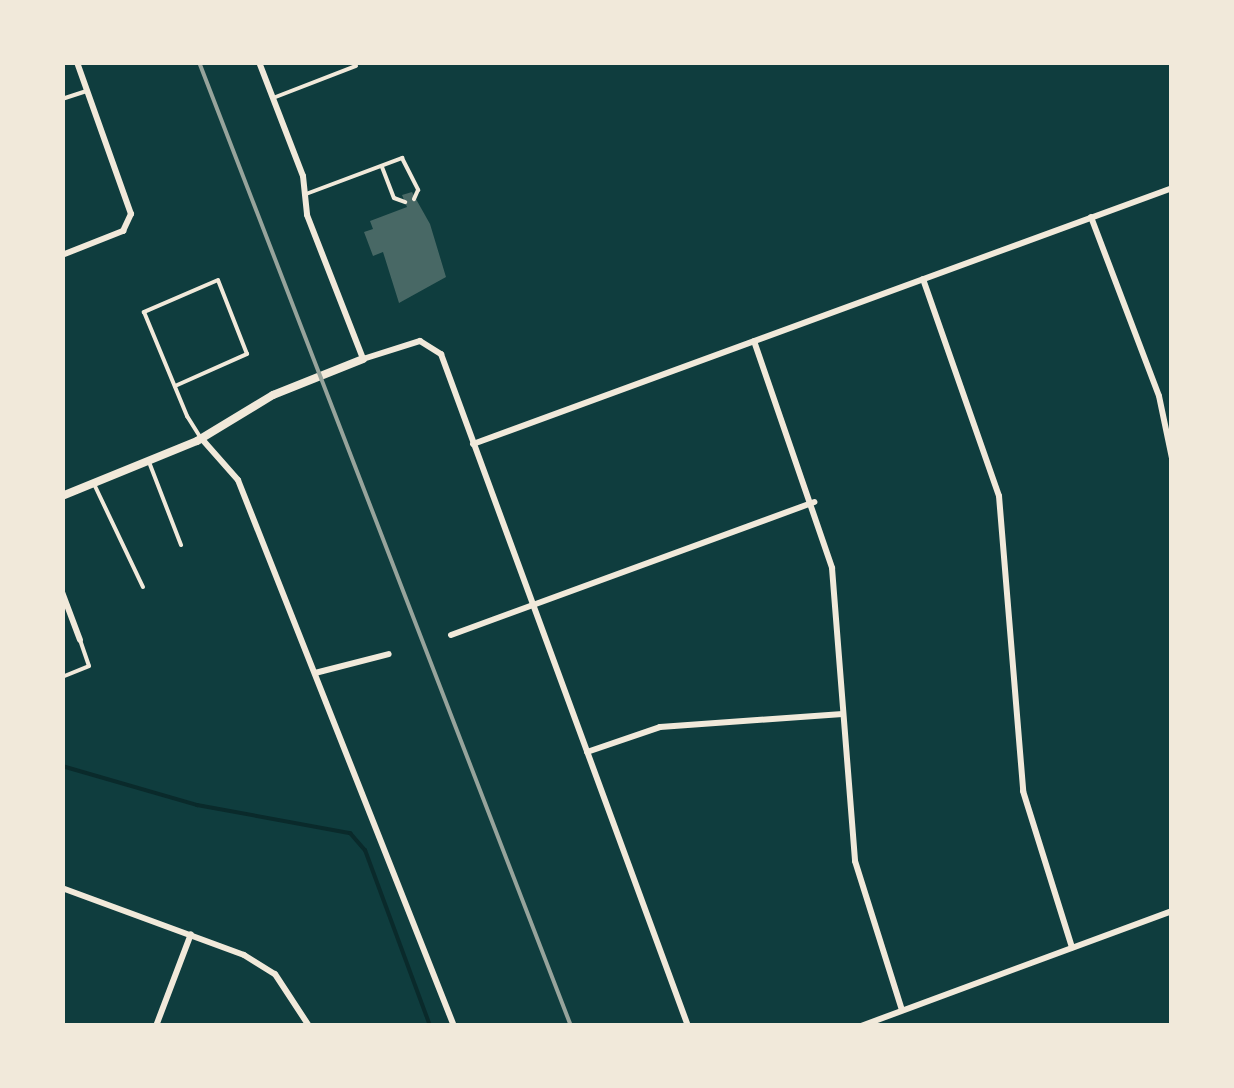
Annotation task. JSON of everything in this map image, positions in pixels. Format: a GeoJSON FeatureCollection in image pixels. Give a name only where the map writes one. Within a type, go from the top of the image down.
{"type":"FeatureCollection","features":[{"type":"Feature","properties":{"kind":"street"},"geometry":{"type":"LineString","coordinates":[[62,255],[128,225],[128,197],[78,62]]}},
{"type":"Feature","properties":{"kind":"street"},"geometry":{"type":"LineString","coordinates":[[259,62],[306,194],[307,215],[363,359]]}},
{"type":"Feature","properties":{"kind":"street"},"geometry":{"type":"LineString","coordinates":[[473,444],[1172,188]]}},
{"type":"Feature","properties":{"kind":"street"},"geometry":{"type":"LineString","coordinates":[[1091,218],[1159,396],[1172,458]]}},
{"type":"Feature","properties":{"kind":"street"},"geometry":{"type":"LineString","coordinates":[[923,279],[999,496],[1023,792],[1072,947]]}},
{"type":"Feature","properties":{"kind":"street"},"geometry":{"type":"LineString","coordinates":[[754,341],[814,502],[832,568],[855,860],[902,1010]]}},
{"type":"Feature","properties":{"kind":"street"},"geometry":{"type":"LineString","coordinates":[[62,496],[201,438],[273,395],[410,342],[433,346],[473,444],[688,1026]]}},
{"type":"Feature","properties":{"kind":"street"},"geometry":{"type":"LineString","coordinates":[[201,438],[238,480],[454,1026]]}},
{"type":"Feature","properties":{"kind":"street"},"geometry":{"type":"LineString","coordinates":[[451,635],[814,502]]}},
{"type":"Feature","properties":{"kind":"street"},"geometry":{"type":"LineString","coordinates":[[62,592],[80,640]]}},
{"type":"Feature","properties":{"kind":"street"},"geometry":{"type":"LineString","coordinates":[[315,673],[389,654]]}},
{"type":"Feature","properties":{"kind":"street"},"geometry":{"type":"LineString","coordinates":[[587,752],[660,728],[843,714]]}},
{"type":"Feature","properties":{"kind":"street"},"geometry":{"type":"LineString","coordinates":[[62,888],[191,934],[275,974],[309,1026]]}},
{"type":"Feature","properties":{"kind":"street"},"geometry":{"type":"LineString","coordinates":[[861,1026],[1172,910]]}},
{"type":"Feature","properties":{"kind":"street"},"geometry":{"type":"LineString","coordinates":[[156,1026],[191,934]]}},
{"type":"Feature","properties":{"kind":"lane"},"geometry":{"type":"LineString","coordinates":[[273,98],[356,66]]}},
{"type":"Feature","properties":{"kind":"lane"},"geometry":{"type":"LineString","coordinates":[[62,99],[88,90]]}},
{"type":"Feature","properties":{"kind":"lane"},"geometry":{"type":"LineString","coordinates":[[306,194],[402,158],[418,190],[414,198]]}},
{"type":"Feature","properties":{"kind":"lane"},"geometry":{"type":"LineString","coordinates":[[382,166],[394,198],[405,202]]}},
{"type":"Feature","properties":{"kind":"lane"},"geometry":{"type":"LineString","coordinates":[[175,386],[247,354],[218,280],[144,312],[175,386],[201,438]]}},
{"type":"Feature","properties":{"kind":"lane"},"geometry":{"type":"LineString","coordinates":[[149,462],[181,545]]}},
{"type":"Feature","properties":{"kind":"lane"},"geometry":{"type":"LineString","coordinates":[[94,484],[143,587]]}},
{"type":"Feature","properties":{"kind":"lane"},"geometry":{"type":"LineString","coordinates":[[62,677],[89,666],[80,640]]}},
{"type":"Feature","properties":{"kind":"building"},"geometry":{"type":"Polygon","coordinates":[[[412,192],[430,224],[446,277],[399,303],[383,252],[373,256],[364,232],[373,229],[370,221],[407,207],[402,195],[412,192]]]}},
{"type":"Feature","properties":{"kind":"waterway"},"geometry":{"type":"LineString","coordinates":[[62,766],[197,805],[350,833],[365,850],[430,1026]]}},
{"type":"Feature","properties":{"kind":"railway"},"geometry":{"type":"LineString","coordinates":[[199,62],[571,1026]]}}]}
